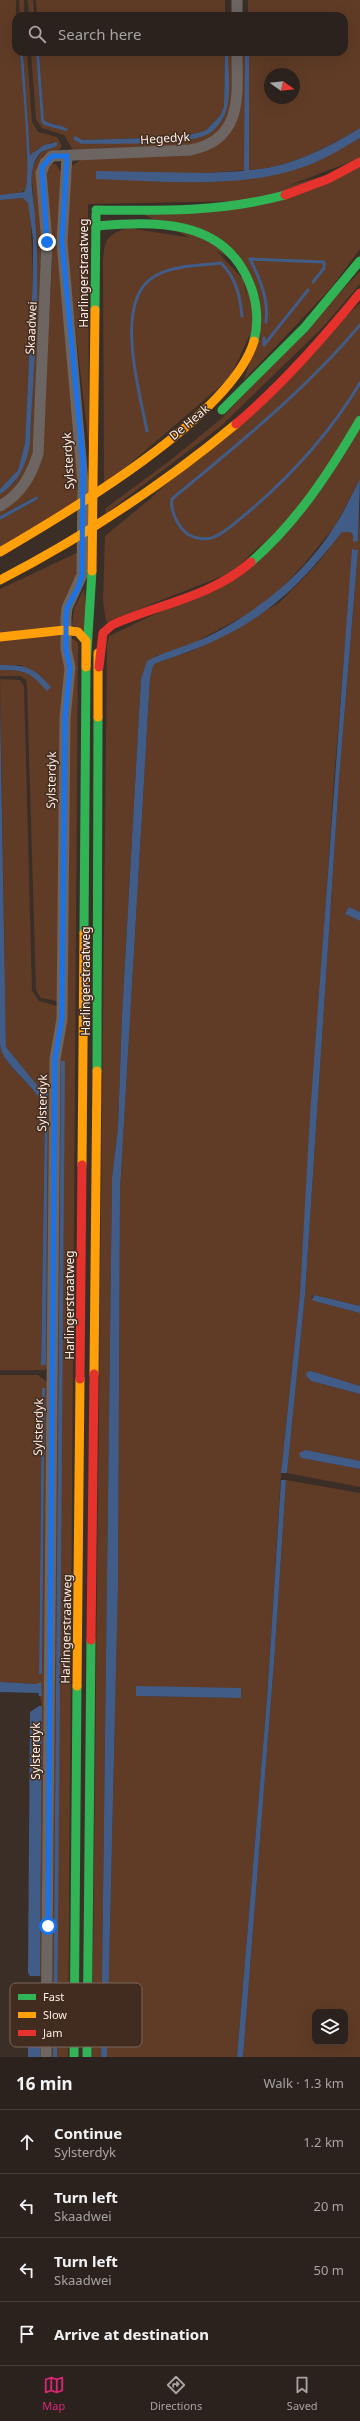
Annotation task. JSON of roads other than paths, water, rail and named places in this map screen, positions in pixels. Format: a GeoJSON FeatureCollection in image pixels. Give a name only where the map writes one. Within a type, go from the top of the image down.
{"type":"FeatureCollection","features":[{"type":"Feature","properties":{"kind":"main road","name":"Harlingerstraatweg"},"geometry":{"type":"LineString","coordinates":[[75,1983],[86,667],[93,553],[96,210],[219,209],[246,206],[292,194],[323,183],[360,162]]}},
{"type":"Feature","properties":{"kind":"main road"},"geometry":{"type":"LineString","coordinates":[[0,552],[58,519],[114,484],[164,444],[205,409],[233,381],[246,360],[253,344],[257,323],[256,298],[250,280],[226,249],[213,239],[197,230],[162,222],[96,226]]}},
{"type":"Feature","properties":{"kind":"main road","name":"De Heak"},"geometry":{"type":"LineString","coordinates":[[217,415],[305,327],[360,260]]}},
{"type":"Feature","properties":{"kind":"main road"},"geometry":{"type":"LineString","coordinates":[[0,580],[64,548],[122,511],[234,425],[298,364],[360,293]]}},
{"type":"Feature","properties":{"kind":"main road"},"geometry":{"type":"LineString","coordinates":[[99,667],[103,633],[112,625],[197,596],[235,574],[279,538],[315,494],[360,420]]}},
{"type":"Feature","properties":{"kind":"main road"},"geometry":{"type":"LineString","coordinates":[[72,523],[101,503]]}},
{"type":"Feature","properties":{"kind":"main road"},"geometry":{"type":"LineString","coordinates":[[0,562],[21,551]]}},
{"type":"Feature","properties":{"kind":"main road","name":"Harlingerstraatweg"},"geometry":{"type":"LineString","coordinates":[[88,1983],[99,667],[93,553]]}},
{"type":"Feature","properties":{"kind":"main road"},"geometry":{"type":"LineString","coordinates":[[0,637],[65,630],[78,632],[83,635],[86,641],[86,667]]}},
{"type":"Feature","properties":{"kind":"main road","name":"Harlingerstraatweg"},"geometry":{"type":"LineString","coordinates":[[74,2047],[74,2057]]}},
{"type":"Feature","properties":{"kind":"main road","name":"Harlingerstraatweg"},"geometry":{"type":"LineString","coordinates":[[87,2047],[87,2057]]}},
{"type":"Feature","properties":{"kind":"street"},"geometry":{"type":"LineString","coordinates":[[237,0],[237,12]]}},
{"type":"Feature","properties":{"kind":"street","name":"Hegedyk"},"geometry":{"type":"LineString","coordinates":[[67,156],[190,150],[211,144],[226,130],[235,112],[237,56]]}},
{"type":"Feature","properties":{"kind":"street","name":"Sylsterdyk"},"geometry":{"type":"LineString","coordinates":[[47,1983],[55,1059],[62,1018],[65,718],[70,668],[65,630],[67,608],[78,588],[82,575],[83,482],[62,242],[67,156]]}},
{"type":"Feature","properties":{"kind":"street","name":"Skaadwei"},"geometry":{"type":"LineString","coordinates":[[0,506],[21,489],[31,474],[38,454],[47,242],[41,173],[48,159],[67,156]]}},
{"type":"Feature","properties":{"kind":"street","name":"Sylsterdyk"},"geometry":{"type":"LineString","coordinates":[[46,2047],[46,2057]]}},
{"type":"Feature","properties":{"kind":"water"},"geometry":{"type":"Polygon","coordinates":[[[20,56],[23,56],[30,155],[44,145],[57,142],[57,146],[41,152],[33,166],[32,174],[38,273],[30,444],[21,472],[12,484],[0,494],[0,489],[18,470],[25,443],[33,277],[33,239],[28,203],[23,198],[0,200],[0,195],[24,192],[27,169],[26,126],[20,56]]]}},
{"type":"Feature","properties":{"kind":"water"},"geometry":{"type":"Polygon","coordinates":[[[36,56],[39,56],[44,120],[68,129],[66,131],[44,125],[41,121],[36,56]]]}},
{"type":"Feature","properties":{"kind":"water"},"geometry":{"type":"Polygon","coordinates":[[[225,56],[228,56],[228,103],[223,118],[216,128],[209,134],[195,139],[181,141],[146,143],[81,144],[73,139],[75,136],[82,140],[180,137],[205,131],[220,116],[224,106],[225,56]]]}},
{"type":"Feature","properties":{"kind":"water"},"geometry":{"type":"Polygon","coordinates":[[[245,56],[249,56],[249,170],[279,165],[307,156],[321,150],[360,128],[360,138],[327,157],[281,174],[229,181],[202,182],[96,179],[96,171],[205,173],[244,171],[245,56]]]}},
{"type":"Feature","properties":{"kind":"water"},"geometry":{"type":"Polygon","coordinates":[[[360,479],[358,541],[353,542],[353,535],[350,532],[342,532],[301,579],[261,614],[214,641],[156,663],[153,666],[150,679],[120,1190],[118,1585],[109,1983],[102,1983],[112,1178],[118,1128],[122,1015],[141,679],[147,661],[194,643],[228,626],[264,602],[280,589],[311,559],[324,542],[345,508],[360,479]]]}},
{"type":"Feature","properties":{"kind":"water"},"geometry":{"type":"Polygon","coordinates":[[[37,496],[38,499],[0,520],[0,516],[37,496]]]}},
{"type":"Feature","properties":{"kind":"water"},"geometry":{"type":"Polygon","coordinates":[[[352,549],[358,550],[339,780],[305,1295],[287,1473],[281,1473],[300,1294],[310,1115],[352,549]]]}},
{"type":"Feature","properties":{"kind":"water"},"geometry":{"type":"Polygon","coordinates":[[[0,665],[29,668],[39,675],[51,687],[47,691],[27,673],[0,670],[0,665]]]}},
{"type":"Feature","properties":{"kind":"water"},"geometry":{"type":"Polygon","coordinates":[[[0,698],[6,1047],[45,1095],[45,1087],[48,1087],[46,1365],[41,1365],[45,1112],[42,1103],[36,1094],[7,1061],[2,1053],[0,1044],[0,698]]]}},
{"type":"Feature","properties":{"kind":"water"},"geometry":{"type":"Polygon","coordinates":[[[349,907],[360,912],[360,921],[345,914],[349,907]]]}},
{"type":"Feature","properties":{"kind":"water"},"geometry":{"type":"Polygon","coordinates":[[[61,1061],[65,1061],[58,1983],[54,1983],[61,1061]]]}},
{"type":"Feature","properties":{"kind":"water"},"geometry":{"type":"Polygon","coordinates":[[[314,1295],[360,1306],[360,1313],[312,1300],[314,1295]]]}},
{"type":"Feature","properties":{"kind":"water"},"geometry":{"type":"Polygon","coordinates":[[[311,1371],[360,1386],[360,1394],[311,1381],[306,1376],[307,1372],[311,1371]]]}},
{"type":"Feature","properties":{"kind":"water"},"geometry":{"type":"Polygon","coordinates":[[[42,1388],[45,1388],[42,1674],[39,1674],[42,1388]]]}},
{"type":"Feature","properties":{"kind":"water"},"geometry":{"type":"Polygon","coordinates":[[[306,1450],[360,1461],[360,1469],[301,1458],[299,1453],[306,1450]]]}},
{"type":"Feature","properties":{"kind":"water"},"geometry":{"type":"Polygon","coordinates":[[[281,1480],[286,1480],[275,1649],[243,2057],[237,2057],[267,1699],[281,1480]]]}},
{"type":"Feature","properties":{"kind":"water"},"geometry":{"type":"Polygon","coordinates":[[[0,1682],[36,1684],[41,1682],[42,1696],[39,1696],[38,1693],[0,1692],[0,1682]]]}},
{"type":"Feature","properties":{"kind":"water"},"geometry":{"type":"Polygon","coordinates":[[[136,1686],[241,1688],[241,1698],[136,1696],[136,1686]]]}},
{"type":"Feature","properties":{"kind":"water"},"geometry":{"type":"Polygon","coordinates":[[[39,1706],[42,1706],[40,1976],[30,1976],[28,1973],[30,1712],[39,1706]]]}},
{"type":"Feature","properties":{"kind":"water"},"geometry":{"type":"Polygon","coordinates":[[[28,2047],[40,2047],[40,2057],[28,2057],[28,2047]]]}},
{"type":"Feature","properties":{"kind":"water"},"geometry":{"type":"Polygon","coordinates":[[[53,2047],[57,2047],[57,2057],[53,2057],[53,2047]]]}},
{"type":"Feature","properties":{"kind":"water"},"geometry":{"type":"Polygon","coordinates":[[[101,2047],[107,2047],[107,2057],[101,2057],[101,2047]]]}},
{"type":"Feature","properties":{"kind":"waterway"},"geometry":{"type":"LineString","coordinates":[[250,259],[263,290],[267,314],[266,322]]}},
{"type":"Feature","properties":{"kind":"waterway"},"geometry":{"type":"LineString","coordinates":[[250,259],[324,262],[324,268],[313,282]]}},
{"type":"Feature","properties":{"kind":"waterway"},"geometry":{"type":"LineString","coordinates":[[147,431],[135,372],[132,348],[132,326],[135,305],[142,288],[155,276],[162,272],[187,266],[221,263],[234,281],[240,301],[242,316]]}},
{"type":"Feature","properties":{"kind":"waterway"},"geometry":{"type":"LineString","coordinates":[[264,338],[264,345],[308,290]]}},
{"type":"Feature","properties":{"kind":"waterway"},"geometry":{"type":"LineString","coordinates":[[360,325],[294,395],[172,499],[173,512],[182,529],[191,536],[207,539],[227,530],[279,485],[309,453],[336,419],[360,383]]}}]}
